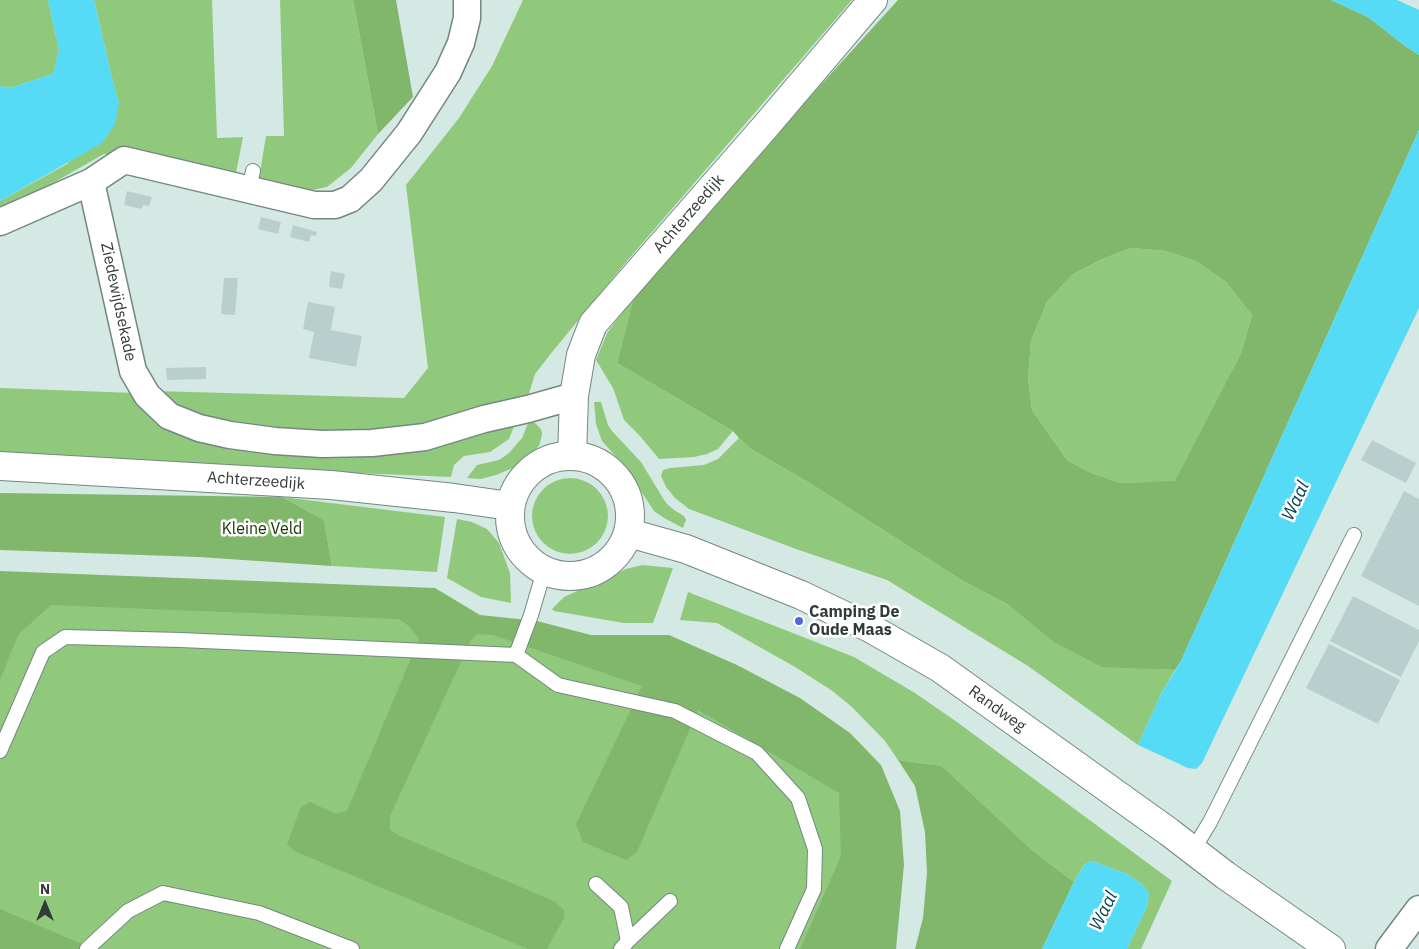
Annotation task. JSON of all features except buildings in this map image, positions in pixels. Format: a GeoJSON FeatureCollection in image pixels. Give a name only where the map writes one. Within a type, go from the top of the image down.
{"type":"FeatureCollection","features":[{"type":"Feature","properties":{"kind":"main road","name":"Achterzeedijk"},"geometry":{"type":"LineString","coordinates":[[572,456],[574,396],[581,355],[593,324],[873,0]]}},
{"type":"Feature","properties":{"kind":"main road"},"geometry":{"type":"LineString","coordinates":[[572,456],[590,460],[607,468],[619,481],[628,497],[631,515],[629,533],[620,552],[604,567],[585,575],[564,577],[544,571],[524,555],[512,532],[510,506],[516,490],[526,476],[539,464],[555,458],[572,456]]}},
{"type":"Feature","properties":{"kind":"main road","name":"Achterzeedijk"},"geometry":{"type":"LineString","coordinates":[[0,466],[331,485],[510,506]]}},
{"type":"Feature","properties":{"kind":"main road","name":"Randweg"},"geometry":{"type":"LineString","coordinates":[[629,533],[686,549],[801,595],[870,628],[940,668],[1225,875],[1331,949]]}},
{"type":"Feature","properties":{"kind":"street"},"geometry":{"type":"LineString","coordinates":[[0,222],[91,182],[124,160],[251,180],[314,205],[334,205],[350,199],[371,180],[409,133],[448,72],[461,43],[467,18],[467,0]]}},
{"type":"Feature","properties":{"kind":"street","name":"Ziedewijdsekade"},"geometry":{"type":"LineString","coordinates":[[91,182],[132,371],[147,395],[169,416],[198,428],[275,441],[322,444],[372,443],[425,437],[484,419],[574,396]]}},
{"type":"Feature","properties":{"kind":"street"},"geometry":{"type":"LineString","coordinates":[[1389,949],[1419,909]]}},
{"type":"Feature","properties":{"kind":"lane"},"geometry":{"type":"LineString","coordinates":[[1193,850],[1210,822],[1354,535]]}},
{"type":"Feature","properties":{"kind":"lane"},"geometry":{"type":"LineString","coordinates":[[516,655],[531,616],[544,571]]}},
{"type":"Feature","properties":{"kind":"lane"},"geometry":{"type":"LineString","coordinates":[[0,751],[43,652],[65,637],[190,640],[516,655],[558,685],[675,711],[683,715],[756,753],[798,798],[815,849],[814,889],[787,949]]}},
{"type":"Feature","properties":{"kind":"lane"},"geometry":{"type":"LineString","coordinates":[[596,884],[621,907],[624,945]]}},
{"type":"Feature","properties":{"kind":"lane"},"geometry":{"type":"LineString","coordinates":[[86,949],[128,911],[163,893],[259,913],[352,949]]}},
{"type":"Feature","properties":{"kind":"lane"},"geometry":{"type":"LineString","coordinates":[[624,945],[670,901]]}},
{"type":"Feature","properties":{"kind":"green space"},"geometry":{"type":"Polygon","coordinates":[[[0,0],[48,0],[59,50],[53,74],[10,88],[0,86],[0,0]]]}},
{"type":"Feature","properties":{"kind":"green space"},"geometry":{"type":"Polygon","coordinates":[[[94,0],[212,0],[217,138],[243,137],[236,173],[104,154],[0,213],[0,201],[67,164],[119,104],[94,0]]]}},
{"type":"Feature","properties":{"kind":"green space"},"geometry":{"type":"Polygon","coordinates":[[[280,0],[353,0],[378,134],[351,168],[327,187],[308,191],[258,185],[266,136],[284,136],[280,0]]]}},
{"type":"Feature","properties":{"kind":"green space"},"geometry":{"type":"Polygon","coordinates":[[[353,0],[396,0],[413,97],[378,134],[353,0]]]}},
{"type":"Feature","properties":{"kind":"green space"},"geometry":{"type":"Polygon","coordinates":[[[523,0],[852,0],[627,261],[553,351],[535,374],[527,400],[420,429],[352,435],[223,424],[185,413],[155,391],[404,398],[428,368],[406,185],[459,118],[492,66],[523,0]]]}},
{"type":"Feature","properties":{"kind":"green space"},"geometry":{"type":"Polygon","coordinates":[[[898,0],[1331,0],[1368,17],[1419,55],[1419,130],[1181,661],[1175,670],[1102,667],[1054,642],[1009,605],[963,581],[808,482],[751,449],[733,431],[617,363],[634,296],[716,200],[898,0]],[[1131,248],[1100,260],[1072,275],[1047,302],[1031,341],[1028,379],[1032,410],[1067,460],[1091,473],[1121,483],[1175,481],[1241,353],[1252,315],[1226,282],[1196,261],[1166,251],[1131,248]]]}},
{"type":"Feature","properties":{"kind":"green space"},"geometry":{"type":"Polygon","coordinates":[[[1131,248],[1166,251],[1196,261],[1226,282],[1252,315],[1241,353],[1175,482],[1121,483],[1091,473],[1067,460],[1032,410],[1028,379],[1031,341],[1047,302],[1072,275],[1100,260],[1131,248]]]}},
{"type":"Feature","properties":{"kind":"green space"},"geometry":{"type":"Polygon","coordinates":[[[634,296],[617,363],[733,431],[718,449],[694,457],[659,459],[624,420],[613,388],[596,360],[607,333],[634,296]]]}},
{"type":"Feature","properties":{"kind":"green space"},"geometry":{"type":"Polygon","coordinates":[[[0,388],[134,393],[240,443],[517,419],[509,439],[490,452],[464,456],[454,465],[451,477],[0,458],[0,388]]]}},
{"type":"Feature","properties":{"kind":"green space"},"geometry":{"type":"Polygon","coordinates":[[[594,402],[601,402],[608,425],[641,462],[666,503],[684,516],[686,520],[683,528],[654,511],[625,467],[602,441],[596,424],[594,402]]]}},
{"type":"Feature","properties":{"kind":"green space"},"geometry":{"type":"Polygon","coordinates":[[[529,421],[535,423],[540,428],[542,435],[539,446],[529,457],[513,468],[496,475],[481,479],[467,478],[477,465],[499,460],[509,453],[522,438],[529,421]]]}},
{"type":"Feature","properties":{"kind":"green space"},"geometry":{"type":"Polygon","coordinates":[[[739,438],[751,449],[808,482],[963,581],[1009,605],[1102,666],[1175,670],[1161,694],[1138,745],[1028,666],[887,580],[796,549],[689,509],[675,498],[666,487],[661,476],[663,470],[704,465],[718,459],[739,438]]]}},
{"type":"Feature","properties":{"kind":"green space"},"geometry":{"type":"Polygon","coordinates":[[[570,478],[585,481],[597,489],[605,501],[608,516],[605,531],[597,543],[585,551],[570,554],[555,551],[543,543],[535,531],[532,516],[535,501],[543,489],[555,481],[570,478]]]}},
{"type":"Feature","properties":{"kind":"green space","name":"Kleine Veld"},"geometry":{"type":"Polygon","coordinates":[[[0,493],[282,497],[324,520],[332,566],[199,557],[0,550],[0,493]]]}},
{"type":"Feature","properties":{"kind":"green space","name":"Kleine Veld"},"geometry":{"type":"Polygon","coordinates":[[[282,497],[445,517],[437,572],[332,566],[324,520],[282,497]]]}},
{"type":"Feature","properties":{"kind":"green space"},"geometry":{"type":"Polygon","coordinates":[[[457,519],[472,522],[487,529],[499,543],[510,573],[511,603],[481,597],[447,578],[457,519]]]}},
{"type":"Feature","properties":{"kind":"green space"},"geometry":{"type":"Polygon","coordinates":[[[642,565],[673,568],[653,623],[624,623],[554,611],[552,609],[564,597],[626,569],[642,565]]]}},
{"type":"Feature","properties":{"kind":"green space"},"geometry":{"type":"Polygon","coordinates":[[[0,571],[435,588],[480,615],[537,621],[591,635],[669,635],[737,665],[800,698],[850,733],[881,765],[900,811],[904,865],[896,949],[800,949],[841,856],[839,793],[698,710],[637,852],[626,860],[583,842],[576,824],[642,686],[493,635],[477,634],[470,642],[390,816],[390,830],[400,836],[554,901],[564,910],[564,918],[547,949],[528,949],[294,851],[287,844],[301,807],[310,802],[336,814],[347,811],[419,639],[410,627],[399,619],[51,605],[18,635],[0,680],[0,571]]]}},
{"type":"Feature","properties":{"kind":"green space"},"geometry":{"type":"Polygon","coordinates":[[[0,584],[527,627],[844,769],[842,949],[0,949],[0,584]]]}},
{"type":"Feature","properties":{"kind":"green space"},"geometry":{"type":"Polygon","coordinates":[[[688,592],[854,657],[915,693],[1172,881],[1141,949],[1127,949],[1147,906],[1149,894],[1144,886],[1127,874],[1092,861],[1084,865],[1074,882],[1032,850],[942,766],[898,760],[885,741],[852,707],[831,690],[795,667],[717,623],[680,620],[688,592]]]}},
{"type":"Feature","properties":{"kind":"green space"},"geometry":{"type":"Polygon","coordinates":[[[898,760],[942,766],[1032,850],[1074,882],[1042,949],[915,949],[923,918],[927,873],[925,832],[915,786],[898,760]]]}},
{"type":"Feature","properties":{"kind":"green space"},"geometry":{"type":"Polygon","coordinates":[[[0,909],[94,949],[0,949],[0,909]]]}},
{"type":"Feature","properties":{"kind":"water"},"geometry":{"type":"Polygon","coordinates":[[[48,0],[94,0],[119,104],[115,124],[102,143],[0,201],[0,86],[10,88],[53,74],[59,50],[48,0]]]}},
{"type":"Feature","properties":{"kind":"water"},"geometry":{"type":"Polygon","coordinates":[[[1331,0],[1397,0],[1419,10],[1419,55],[1368,17],[1331,0]]]}},
{"type":"Feature","properties":{"kind":"water","name":"Waal"},"geometry":{"type":"Polygon","coordinates":[[[1419,130],[1419,308],[1202,763],[1196,769],[1188,768],[1138,745],[1161,694],[1181,661],[1419,130]]]}},
{"type":"Feature","properties":{"kind":"water","name":"Waal"},"geometry":{"type":"Polygon","coordinates":[[[1092,861],[1127,874],[1144,886],[1149,894],[1147,906],[1127,949],[1042,949],[1074,882],[1084,865],[1092,861]]]}},
{"type":"Feature","properties":{"kind":"place","name":"Camping De Oude Maas"},"geometry":{"type":"Point","coordinates":[799,621]}}]}
